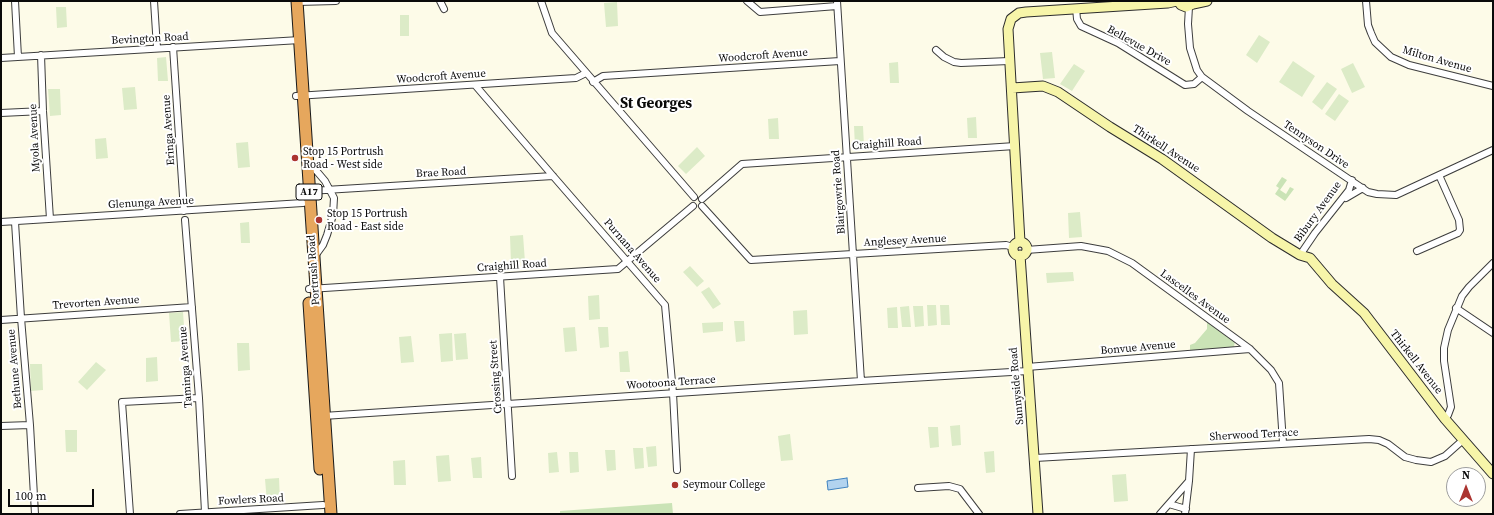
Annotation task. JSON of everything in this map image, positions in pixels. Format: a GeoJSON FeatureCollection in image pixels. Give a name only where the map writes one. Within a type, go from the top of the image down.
{"type":"FeatureCollection","features":[{"type":"Feature","properties":{"kind":"highway","name":"Portrush Road"},"geometry":{"type":"LineString","coordinates":[[295,1],[303,203],[312,289],[320,416],[323,510]]}},
{"type":"Feature","properties":{"kind":"highway","name":"Portrush Road"},"geometry":{"type":"LineString","coordinates":[[299,96],[309,191],[313,258],[312,289]]}},
{"type":"Feature","properties":{"kind":"highway","name":"Portrush Road"},"geometry":{"type":"LineString","coordinates":[[320,416],[331,514]]}},
{"type":"Feature","properties":{"kind":"street"},"geometry":{"type":"LineString","coordinates":[[15,1],[18,57]]}},
{"type":"Feature","properties":{"kind":"street"},"geometry":{"type":"LineString","coordinates":[[154,1],[157,48]]}},
{"type":"Feature","properties":{"kind":"street"},"geometry":{"type":"LineString","coordinates":[[295,1],[336,1]]}},
{"type":"Feature","properties":{"kind":"street"},"geometry":{"type":"LineString","coordinates":[[440,1],[444,9]]}},
{"type":"Feature","properties":{"kind":"street"},"geometry":{"type":"LineString","coordinates":[[541,1],[552,33],[694,197]]}},
{"type":"Feature","properties":{"kind":"street"},"geometry":{"type":"LineString","coordinates":[[747,1],[760,12],[837,4]]}},
{"type":"Feature","properties":{"kind":"street"},"geometry":{"type":"LineString","coordinates":[[1023,253],[1025,246],[1017,245],[1015,146],[1008,29],[1011,19],[1019,13],[1026,12],[1168,3],[1178,1],[1183,6],[1207,1]]}},
{"type":"Feature","properties":{"kind":"street","name":"Milton Avenue"},"geometry":{"type":"LineString","coordinates":[[1366,1],[1370,33],[1378,46],[1391,57],[1409,65],[1493,86]]}},
{"type":"Feature","properties":{"kind":"street","name":"Blairgowrie Road"},"geometry":{"type":"LineString","coordinates":[[837,4],[861,381]]}},
{"type":"Feature","properties":{"kind":"street","name":"Tennyson Drive"},"geometry":{"type":"LineString","coordinates":[[1192,4],[1188,24],[1190,48],[1197,70],[1202,77],[1248,111],[1368,192],[1396,195],[1493,150]]}},
{"type":"Feature","properties":{"kind":"street","name":"Bellevue Drive"},"geometry":{"type":"LineString","coordinates":[[1076,8],[1077,19],[1081,26],[1118,43],[1185,85],[1194,84],[1202,77]]}},
{"type":"Feature","properties":{"kind":"street","name":"Bevington Road"},"geometry":{"type":"LineString","coordinates":[[1,58],[296,40]]}},
{"type":"Feature","properties":{"kind":"street","name":"Eringa Avenue"},"geometry":{"type":"LineString","coordinates":[[174,47],[184,211]]}},
{"type":"Feature","properties":{"kind":"street"},"geometry":{"type":"LineString","coordinates":[[936,50],[944,57],[954,62],[1010,61]]}},
{"type":"Feature","properties":{"kind":"street","name":"Myola Avenue"},"geometry":{"type":"LineString","coordinates":[[41,56],[50,219]]}},
{"type":"Feature","properties":{"kind":"street","name":"Woodcroft Avenue"},"geometry":{"type":"LineString","coordinates":[[593,82],[603,76],[840,61]]}},
{"type":"Feature","properties":{"kind":"street","name":"Woodcroft Avenue"},"geometry":{"type":"LineString","coordinates":[[299,96],[576,78],[586,73]]}},
{"type":"Feature","properties":{"kind":"street","name":"Purnana Avenue"},"geometry":{"type":"LineString","coordinates":[[475,85],[665,304],[673,393],[677,470]]}},
{"type":"Feature","properties":{"kind":"street","name":"Thirkell Avenue"},"geometry":{"type":"LineString","coordinates":[[1012,88],[1043,86],[1058,92],[1110,127],[1162,159],[1272,238],[1300,255],[1312,269],[1332,284],[1364,313],[1445,419],[1493,474]]}},
{"type":"Feature","properties":{"kind":"street"},"geometry":{"type":"LineString","coordinates":[[1,113],[43,111]]}},
{"type":"Feature","properties":{"kind":"street","name":"Craighill Road"},"geometry":{"type":"LineString","coordinates":[[702,199],[742,164],[1015,146]]}},
{"type":"Feature","properties":{"kind":"street"},"geometry":{"type":"LineString","coordinates":[[307,164],[314,168],[331,190],[334,198],[333,215],[323,245],[313,258]]}},
{"type":"Feature","properties":{"kind":"street"},"geometry":{"type":"LineString","coordinates":[[1417,251],[1458,233],[1460,230],[1459,220],[1439,175]]}},
{"type":"Feature","properties":{"kind":"street","name":"Brae Road"},"geometry":{"type":"LineString","coordinates":[[309,191],[553,176]]}},
{"type":"Feature","properties":{"kind":"street","name":"Bibury Avenue"},"geometry":{"type":"LineString","coordinates":[[1300,255],[1315,233],[1349,190],[1352,180]]}},
{"type":"Feature","properties":{"kind":"street"},"geometry":{"type":"LineString","coordinates":[[1341,201],[1363,188]]}},
{"type":"Feature","properties":{"kind":"street"},"geometry":{"type":"LineString","coordinates":[[699,196],[702,199],[704,202],[702,206],[697,208],[693,206],[692,200],[694,197],[699,196]]}},
{"type":"Feature","properties":{"kind":"street","name":"Glenunga Avenue"},"geometry":{"type":"LineString","coordinates":[[1,222],[303,203]]}},
{"type":"Feature","properties":{"kind":"street","name":"Craighill Road"},"geometry":{"type":"LineString","coordinates":[[312,289],[618,269],[693,206]]}},
{"type":"Feature","properties":{"kind":"street","name":"Anglesey Avenue"},"geometry":{"type":"LineString","coordinates":[[702,206],[752,260],[1017,245]]}},
{"type":"Feature","properties":{"kind":"street","name":"Taminga Avenue"},"geometry":{"type":"LineString","coordinates":[[185,220],[199,398],[205,512]]}},
{"type":"Feature","properties":{"kind":"street","name":"Bethune Avenue"},"geometry":{"type":"LineString","coordinates":[[15,222],[35,514]]}},
{"type":"Feature","properties":{"kind":"street","name":"Lascelles Avenue"},"geometry":{"type":"LineString","coordinates":[[1023,253],[1081,246],[1108,251],[1132,263],[1250,349],[1272,370],[1279,383],[1283,443]]}},
{"type":"Feature","properties":{"kind":"street","name":"Sunnyside Road"},"geometry":{"type":"LineString","coordinates":[[1023,253],[1028,369],[1038,514]]}},
{"type":"Feature","properties":{"kind":"street"},"geometry":{"type":"LineString","coordinates":[[1445,419],[1451,407],[1445,375],[1444,348],[1448,330],[1462,296],[1469,286],[1493,263]]}},
{"type":"Feature","properties":{"kind":"street","name":"Crossing Street"},"geometry":{"type":"LineString","coordinates":[[500,277],[512,476]]}},
{"type":"Feature","properties":{"kind":"street","name":"Trevorten Avenue"},"geometry":{"type":"LineString","coordinates":[[1,320],[192,307]]}},
{"type":"Feature","properties":{"kind":"street"},"geometry":{"type":"LineString","coordinates":[[1456,308],[1493,333]]}},
{"type":"Feature","properties":{"kind":"street","name":"Bonvue Avenue"},"geometry":{"type":"LineString","coordinates":[[1028,369],[1250,349]]}},
{"type":"Feature","properties":{"kind":"street","name":"Wootoona Terrace"},"geometry":{"type":"LineString","coordinates":[[320,416],[1028,369]]}},
{"type":"Feature","properties":{"kind":"street"},"geometry":{"type":"LineString","coordinates":[[130,514],[122,402],[199,398]]}},
{"type":"Feature","properties":{"kind":"street"},"geometry":{"type":"LineString","coordinates":[[1,426],[30,425]]}},
{"type":"Feature","properties":{"kind":"street","name":"Sherwood Terrace"},"geometry":{"type":"LineString","coordinates":[[1035,458],[1369,439],[1379,440],[1388,444],[1405,457],[1431,462],[1445,456],[1463,440]]}},
{"type":"Feature","properties":{"kind":"street"},"geometry":{"type":"LineString","coordinates":[[1169,504],[1185,512],[1192,449]]}},
{"type":"Feature","properties":{"kind":"street"},"geometry":{"type":"LineString","coordinates":[[1160,514],[1189,481]]}},
{"type":"Feature","properties":{"kind":"street"},"geometry":{"type":"LineString","coordinates":[[918,488],[949,486],[960,489],[979,514]]}},
{"type":"Feature","properties":{"kind":"street","name":"Fowlers Road"},"geometry":{"type":"LineString","coordinates":[[180,514],[205,512],[323,510]]}},
{"type":"Feature","properties":{"kind":"green space"},"geometry":{"type":"Polygon","coordinates":[[[617,2],[618,26],[606,27],[604,3],[617,2]]]}},
{"type":"Feature","properties":{"kind":"green space"},"geometry":{"type":"Polygon","coordinates":[[[56,7],[66,7],[67,27],[57,28],[56,7]]]}},
{"type":"Feature","properties":{"kind":"green space"},"geometry":{"type":"Polygon","coordinates":[[[400,15],[409,15],[409,36],[400,36],[400,15]]]}},
{"type":"Feature","properties":{"kind":"green space"},"geometry":{"type":"Polygon","coordinates":[[[1259,35],[1270,42],[1257,63],[1246,55],[1259,35]]]}},
{"type":"Feature","properties":{"kind":"green space"},"geometry":{"type":"Polygon","coordinates":[[[1052,52],[1055,78],[1043,79],[1040,53],[1052,52]]]}},
{"type":"Feature","properties":{"kind":"green space"},"geometry":{"type":"Polygon","coordinates":[[[166,57],[168,81],[158,81],[157,58],[166,57]]]}},
{"type":"Feature","properties":{"kind":"green space"},"geometry":{"type":"Polygon","coordinates":[[[1293,61],[1315,76],[1302,97],[1279,82],[1293,61]]]}},
{"type":"Feature","properties":{"kind":"green space"},"geometry":{"type":"Polygon","coordinates":[[[898,62],[899,83],[890,83],[889,63],[898,62]]]}},
{"type":"Feature","properties":{"kind":"green space"},"geometry":{"type":"Polygon","coordinates":[[[1353,63],[1365,87],[1352,93],[1341,69],[1353,63]]]}},
{"type":"Feature","properties":{"kind":"green space"},"geometry":{"type":"Polygon","coordinates":[[[1074,64],[1085,71],[1072,91],[1060,84],[1074,64]]]}},
{"type":"Feature","properties":{"kind":"green space"},"geometry":{"type":"Polygon","coordinates":[[[1327,82],[1337,89],[1322,110],[1312,102],[1327,82]]]}},
{"type":"Feature","properties":{"kind":"green space"},"geometry":{"type":"Polygon","coordinates":[[[135,87],[137,109],[124,110],[122,88],[135,87]]]}},
{"type":"Feature","properties":{"kind":"green space"},"geometry":{"type":"Polygon","coordinates":[[[48,89],[60,89],[61,115],[50,116],[48,89]]]}},
{"type":"Feature","properties":{"kind":"green space"},"geometry":{"type":"Polygon","coordinates":[[[1339,94],[1349,101],[1335,121],[1325,114],[1339,94]]]}},
{"type":"Feature","properties":{"kind":"green space"},"geometry":{"type":"Polygon","coordinates":[[[976,117],[977,138],[968,138],[967,118],[976,117]]]}},
{"type":"Feature","properties":{"kind":"green space"},"geometry":{"type":"Polygon","coordinates":[[[778,118],[779,139],[769,139],[768,119],[778,118]]]}},
{"type":"Feature","properties":{"kind":"green space"},"geometry":{"type":"Polygon","coordinates":[[[854,126],[863,126],[864,146],[855,147],[854,126]]]}},
{"type":"Feature","properties":{"kind":"green space"},"geometry":{"type":"Polygon","coordinates":[[[106,138],[108,158],[96,159],[95,139],[106,138]]]}},
{"type":"Feature","properties":{"kind":"green space"},"geometry":{"type":"Polygon","coordinates":[[[248,142],[250,167],[238,168],[236,143],[248,142]]]}},
{"type":"Feature","properties":{"kind":"green space"},"geometry":{"type":"Polygon","coordinates":[[[697,147],[705,156],[686,174],[678,166],[697,147]]]}},
{"type":"Feature","properties":{"kind":"green space"},"geometry":{"type":"Polygon","coordinates":[[[1282,177],[1287,180],[1280,190],[1286,194],[1290,187],[1294,189],[1285,201],[1275,194],[1279,188],[1276,186],[1282,177]]]}},
{"type":"Feature","properties":{"kind":"green space"},"geometry":{"type":"Polygon","coordinates":[[[1080,212],[1082,237],[1069,238],[1068,213],[1080,212]]]}},
{"type":"Feature","properties":{"kind":"green space"},"geometry":{"type":"Polygon","coordinates":[[[249,222],[250,243],[241,243],[240,223],[249,222]]]}},
{"type":"Feature","properties":{"kind":"green space"},"geometry":{"type":"Polygon","coordinates":[[[523,235],[525,262],[511,263],[510,236],[523,235]]]}},
{"type":"Feature","properties":{"kind":"green space"},"geometry":{"type":"Polygon","coordinates":[[[690,266],[704,281],[697,287],[683,272],[690,266]]]}},
{"type":"Feature","properties":{"kind":"green space"},"geometry":{"type":"Polygon","coordinates":[[[1073,272],[1074,281],[1047,283],[1046,273],[1073,272]]]}},
{"type":"Feature","properties":{"kind":"green space"},"geometry":{"type":"Polygon","coordinates":[[[709,287],[721,304],[713,309],[701,292],[709,287]]]}},
{"type":"Feature","properties":{"kind":"green space"},"geometry":{"type":"Polygon","coordinates":[[[599,295],[600,319],[589,320],[588,296],[599,295]]]}},
{"type":"Feature","properties":{"kind":"green space"},"geometry":{"type":"Polygon","coordinates":[[[927,305],[936,305],[937,325],[928,326],[927,305]]]}},
{"type":"Feature","properties":{"kind":"green space"},"geometry":{"type":"Polygon","coordinates":[[[940,305],[949,305],[950,325],[941,325],[940,305]]]}},
{"type":"Feature","properties":{"kind":"green space"},"geometry":{"type":"Polygon","coordinates":[[[909,306],[911,327],[902,327],[900,307],[909,306]]]}},
{"type":"Feature","properties":{"kind":"green space"},"geometry":{"type":"Polygon","coordinates":[[[913,306],[923,306],[924,326],[915,327],[913,306]]]}},
{"type":"Feature","properties":{"kind":"green space"},"geometry":{"type":"Polygon","coordinates":[[[897,307],[898,328],[888,328],[887,308],[897,307]]]}},
{"type":"Feature","properties":{"kind":"green space"},"geometry":{"type":"Polygon","coordinates":[[[807,310],[808,334],[794,335],[793,311],[807,310]]]}},
{"type":"Feature","properties":{"kind":"green space"},"geometry":{"type":"Polygon","coordinates":[[[183,312],[185,341],[171,342],[169,313],[183,312]]]}},
{"type":"Feature","properties":{"kind":"green space"},"geometry":{"type":"Polygon","coordinates":[[[734,321],[744,321],[745,341],[736,342],[734,321]]]}},
{"type":"Feature","properties":{"kind":"green space"},"geometry":{"type":"Polygon","coordinates":[[[1207,321],[1235,341],[1234,347],[1190,351],[1190,345],[1195,343],[1207,329],[1207,321]]]}},
{"type":"Feature","properties":{"kind":"green space"},"geometry":{"type":"Polygon","coordinates":[[[723,322],[723,331],[703,333],[702,323],[723,322]]]}},
{"type":"Feature","properties":{"kind":"green space"},"geometry":{"type":"Polygon","coordinates":[[[575,327],[577,351],[565,352],[563,328],[575,327]]]}},
{"type":"Feature","properties":{"kind":"green space"},"geometry":{"type":"Polygon","coordinates":[[[598,327],[608,327],[609,347],[600,348],[598,327]]]}},
{"type":"Feature","properties":{"kind":"green space"},"geometry":{"type":"Polygon","coordinates":[[[452,333],[453,361],[441,362],[439,334],[452,333]]]}},
{"type":"Feature","properties":{"kind":"green space"},"geometry":{"type":"Polygon","coordinates":[[[466,333],[468,359],[456,360],[454,334],[466,333]]]}},
{"type":"Feature","properties":{"kind":"green space"},"geometry":{"type":"Polygon","coordinates":[[[411,336],[414,362],[401,363],[399,337],[411,336]]]}},
{"type":"Feature","properties":{"kind":"green space"},"geometry":{"type":"Polygon","coordinates":[[[237,343],[249,343],[250,370],[238,371],[237,343]]]}},
{"type":"Feature","properties":{"kind":"green space"},"geometry":{"type":"Polygon","coordinates":[[[628,351],[630,372],[620,372],[619,352],[628,351]]]}},
{"type":"Feature","properties":{"kind":"green space"},"geometry":{"type":"Polygon","coordinates":[[[157,357],[158,381],[146,382],[146,358],[157,357]]]}},
{"type":"Feature","properties":{"kind":"green space"},"geometry":{"type":"Polygon","coordinates":[[[96,362],[106,370],[87,390],[78,382],[96,362]]]}},
{"type":"Feature","properties":{"kind":"green space"},"geometry":{"type":"Polygon","coordinates":[[[30,364],[42,364],[43,390],[31,391],[30,364]]]}},
{"type":"Feature","properties":{"kind":"green space"},"geometry":{"type":"Polygon","coordinates":[[[960,425],[961,445],[952,446],[950,426],[960,425]]]}},
{"type":"Feature","properties":{"kind":"green space"},"geometry":{"type":"Polygon","coordinates":[[[928,427],[938,427],[939,447],[930,448],[928,427]]]}},
{"type":"Feature","properties":{"kind":"green space"},"geometry":{"type":"Polygon","coordinates":[[[65,430],[77,430],[77,452],[66,452],[65,430]]]}},
{"type":"Feature","properties":{"kind":"green space"},"geometry":{"type":"Polygon","coordinates":[[[790,434],[793,460],[781,461],[778,436],[790,434]]]}},
{"type":"Feature","properties":{"kind":"green space"},"geometry":{"type":"Polygon","coordinates":[[[656,446],[657,466],[648,467],[646,447],[656,446]]]}},
{"type":"Feature","properties":{"kind":"green space"},"geometry":{"type":"Polygon","coordinates":[[[633,448],[643,448],[644,468],[635,469],[633,448]]]}},
{"type":"Feature","properties":{"kind":"green space"},"geometry":{"type":"Polygon","coordinates":[[[605,450],[615,450],[616,470],[607,471],[605,450]]]}},
{"type":"Feature","properties":{"kind":"green space"},"geometry":{"type":"Polygon","coordinates":[[[994,451],[995,472],[986,473],[984,452],[994,451]]]}},
{"type":"Feature","properties":{"kind":"green space"},"geometry":{"type":"Polygon","coordinates":[[[557,452],[559,472],[549,473],[548,453],[557,452]]]}},
{"type":"Feature","properties":{"kind":"green space"},"geometry":{"type":"Polygon","coordinates":[[[569,452],[578,452],[579,472],[570,473],[569,452]]]}},
{"type":"Feature","properties":{"kind":"green space"},"geometry":{"type":"Polygon","coordinates":[[[449,455],[451,481],[438,482],[436,456],[449,455]]]}},
{"type":"Feature","properties":{"kind":"green space"},"geometry":{"type":"Polygon","coordinates":[[[481,457],[482,478],[473,478],[471,458],[481,457]]]}},
{"type":"Feature","properties":{"kind":"green space"},"geometry":{"type":"Polygon","coordinates":[[[405,460],[406,485],[394,485],[393,461],[405,460]]]}},
{"type":"Feature","properties":{"kind":"green space"},"geometry":{"type":"Polygon","coordinates":[[[1126,474],[1128,501],[1114,502],[1112,475],[1126,474]]]}},
{"type":"Feature","properties":{"kind":"green space"},"geometry":{"type":"Polygon","coordinates":[[[279,478],[280,502],[267,503],[265,479],[279,478]]]}},
{"type":"Feature","properties":{"kind":"green space"},"geometry":{"type":"Polygon","coordinates":[[[672,503],[673,514],[560,514],[560,511],[672,503]]]}},
{"type":"Feature","properties":{"kind":"water"},"geometry":{"type":"Polygon","coordinates":[[[847,478],[848,487],[828,490],[827,481],[847,478]]]}},
{"type":"Feature","properties":{"kind":"place","name":"Stop 15 Portrush Road - West side"},"geometry":{"type":"Point","coordinates":[295,158]}},
{"type":"Feature","properties":{"kind":"place","name":"Stop 15 Portrush Road - East side"},"geometry":{"type":"Point","coordinates":[319,220]}},
{"type":"Feature","properties":{"kind":"place","name":"Seymour College"},"geometry":{"type":"Point","coordinates":[675,485]}},
{"type":"Feature","properties":{"kind":"district","name":"St Georges"},"geometry":{"type":"Point","coordinates":[656,104]}}]}
